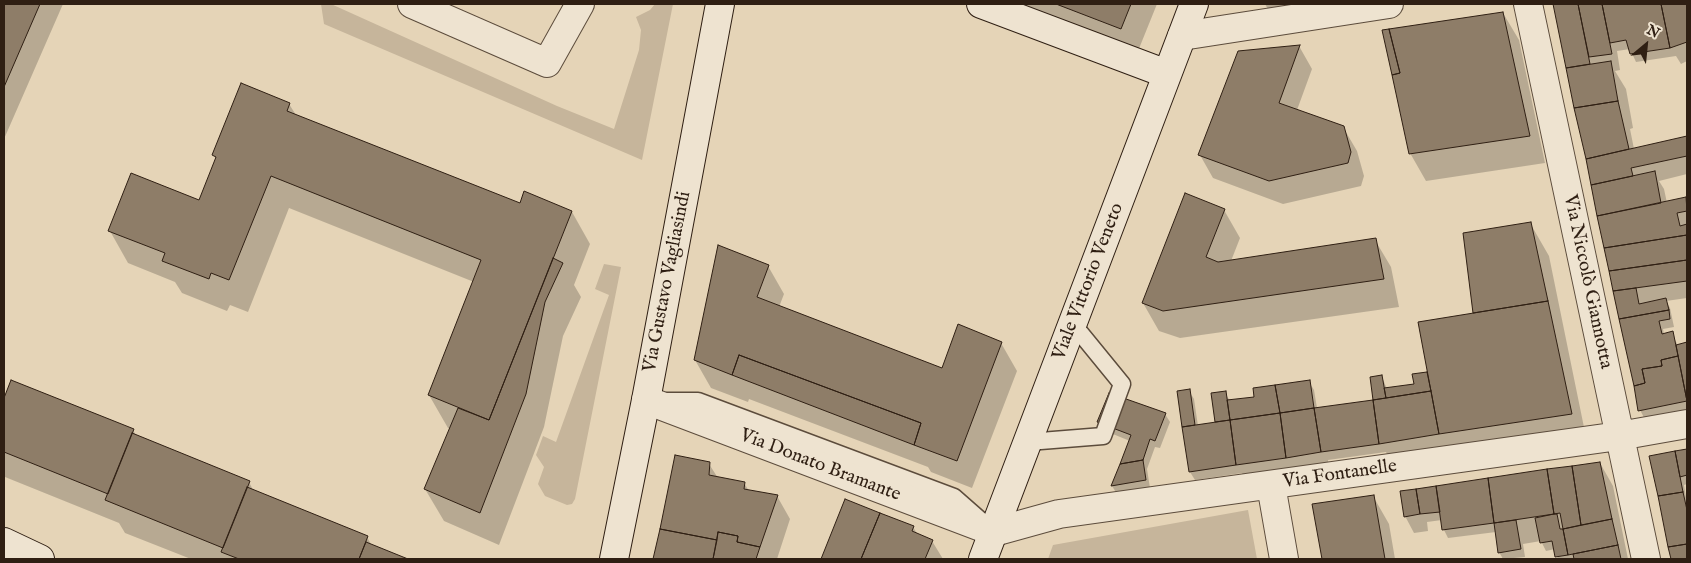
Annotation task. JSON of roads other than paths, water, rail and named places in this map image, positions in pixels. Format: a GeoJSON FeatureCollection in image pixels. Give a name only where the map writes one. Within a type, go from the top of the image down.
{"type":"FeatureCollection","features":[{"type":"Feature","properties":{"kind":"street"},"geometry":{"type":"LineString","coordinates":[[412,4],[547,64],[580,4]]}},
{"type":"Feature","properties":{"kind":"street","name":"Via Gustavo Vagliasindi"},"geometry":{"type":"LineString","coordinates":[[614,559],[646,400],[720,4]]}},
{"type":"Feature","properties":{"kind":"street"},"geometry":{"type":"LineString","coordinates":[[981,4],[1167,74]]}},
{"type":"Feature","properties":{"kind":"street","name":"Viale Vittorio Veneto"},"geometry":{"type":"LineString","coordinates":[[983,559],[1194,4]]}},
{"type":"Feature","properties":{"kind":"street"},"geometry":{"type":"LineString","coordinates":[[1182,36],[1389,4]]}},
{"type":"Feature","properties":{"kind":"street","name":"Via Niccolò Giannotta"},"geometry":{"type":"LineString","coordinates":[[1528,4],[1646,559]]}},
{"type":"Feature","properties":{"kind":"street","name":"Via Donato Bramante"},"geometry":{"type":"LineString","coordinates":[[646,400],[994,532]]}},
{"type":"Feature","properties":{"kind":"street","name":"Via Fontanelle"},"geometry":{"type":"LineString","coordinates":[[994,532],[1059,514],[1620,436],[1687,424]]}},
{"type":"Feature","properties":{"kind":"street"},"geometry":{"type":"LineString","coordinates":[[1271,484],[1284,559]]}},
{"type":"Feature","properties":{"kind":"street"},"geometry":{"type":"LineString","coordinates":[[4,542],[40,559]]}},
{"type":"Feature","properties":{"kind":"lane"},"geometry":{"type":"LineString","coordinates":[[1028,442],[1103,436],[1122,384],[1073,324]]}}]}
